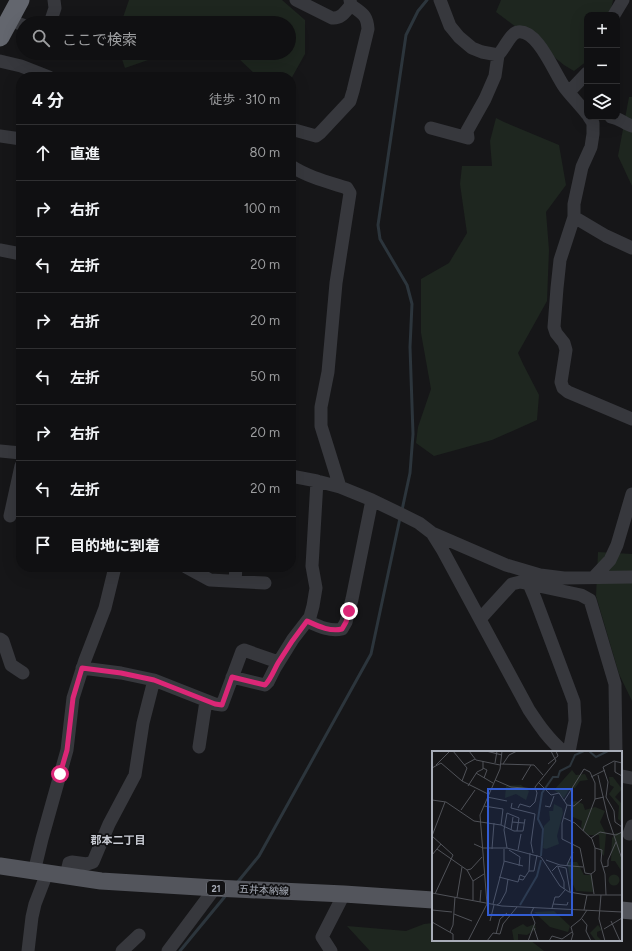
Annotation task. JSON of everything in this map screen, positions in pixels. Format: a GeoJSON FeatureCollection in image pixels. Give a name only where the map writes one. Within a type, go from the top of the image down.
{"type":"FeatureCollection","features":[{"type":"Feature","properties":{"kind":"highway"},"geometry":{"type":"LineString","coordinates":[[17,16],[20,0]]}},
{"type":"Feature","properties":{"kind":"highway"},"geometry":{"type":"LineString","coordinates":[[0,37],[16,23]]}},
{"type":"Feature","properties":{"kind":"main road","name":"五井本納線"},"geometry":{"type":"LineString","coordinates":[[0,866],[108,882],[432,900]]}},
{"type":"Feature","properties":{"kind":"main road"},"geometry":{"type":"LineString","coordinates":[[622,910],[632,911]]}},
{"type":"Feature","properties":{"kind":"street"},"geometry":{"type":"LineString","coordinates":[[52,16],[55,8],[54,0]]}},
{"type":"Feature","properties":{"kind":"street"},"geometry":{"type":"LineString","coordinates":[[296,0],[332,18],[341,16],[351,3],[367,20],[368,29],[350,101],[316,136],[296,130]]}},
{"type":"Feature","properties":{"kind":"street"},"geometry":{"type":"LineString","coordinates":[[440,0],[450,26],[460,37],[472,48],[482,52],[498,55]]}},
{"type":"Feature","properties":{"kind":"street"},"geometry":{"type":"LineString","coordinates":[[616,12],[623,0]]}},
{"type":"Feature","properties":{"kind":"street"},"geometry":{"type":"LineString","coordinates":[[431,128],[468,138],[467,130],[485,99],[495,76],[498,55],[502,52],[514,34],[519,32],[531,36],[549,59],[565,88],[584,108]]}},
{"type":"Feature","properties":{"kind":"street"},"geometry":{"type":"LineString","coordinates":[[0,60],[36,72]]}},
{"type":"Feature","properties":{"kind":"street"},"geometry":{"type":"LineString","coordinates":[[569,92],[584,76]]}},
{"type":"Feature","properties":{"kind":"street"},"geometry":{"type":"LineString","coordinates":[[592,120],[593,134],[591,147],[582,167],[574,204],[574,217],[560,260],[554,327],[556,333],[564,343],[566,350],[560,382],[563,388],[568,392],[632,419]]}},
{"type":"Feature","properties":{"kind":"street"},"geometry":{"type":"LineString","coordinates":[[619,120],[632,126]]}},
{"type":"Feature","properties":{"kind":"street"},"geometry":{"type":"LineString","coordinates":[[0,136],[16,138]]}},
{"type":"Feature","properties":{"kind":"street"},"geometry":{"type":"LineString","coordinates":[[296,169],[316,178],[347,188],[350,193],[336,282],[328,372],[321,407],[321,426],[340,487]]}},
{"type":"Feature","properties":{"kind":"street"},"geometry":{"type":"LineString","coordinates":[[574,217],[606,236],[632,248]]}},
{"type":"Feature","properties":{"kind":"street"},"geometry":{"type":"LineString","coordinates":[[0,250],[16,253]]}},
{"type":"Feature","properties":{"kind":"street"},"geometry":{"type":"LineString","coordinates":[[0,451],[16,453]]}},
{"type":"Feature","properties":{"kind":"street"},"geometry":{"type":"LineString","coordinates":[[296,477],[340,487],[372,500],[419,523],[432,533],[506,565],[540,575],[564,578],[632,577]]}},
{"type":"Feature","properties":{"kind":"street"},"geometry":{"type":"LineString","coordinates":[[232,677],[265,685],[293,639],[310,617],[316,588],[312,566],[317,481]]}},
{"type":"Feature","properties":{"kind":"street"},"geometry":{"type":"LineString","coordinates":[[10,516],[16,489]]}},
{"type":"Feature","properties":{"kind":"street"},"geometry":{"type":"LineString","coordinates":[[594,577],[610,560],[617,545],[632,494]]}},
{"type":"Feature","properties":{"kind":"street"},"geometry":{"type":"LineString","coordinates":[[307,621],[328,629],[337,630],[342,629],[346,622],[372,500]]}},
{"type":"Feature","properties":{"kind":"street"},"geometry":{"type":"LineString","coordinates":[[432,533],[529,710],[542,730],[563,751]]}},
{"type":"Feature","properties":{"kind":"street"},"geometry":{"type":"LineString","coordinates":[[28,951],[32,917],[41,873],[42,839],[67,750],[73,698],[82,668],[105,608],[114,572]]}},
{"type":"Feature","properties":{"kind":"street"},"geometry":{"type":"LineString","coordinates":[[195,572],[210,580],[265,583]]}},
{"type":"Feature","properties":{"kind":"street"},"geometry":{"type":"LineString","coordinates":[[235,581],[236,572]]}},
{"type":"Feature","properties":{"kind":"street"},"geometry":{"type":"LineString","coordinates":[[480,619],[512,584],[520,582],[581,594],[590,600],[615,684],[616,751]]}},
{"type":"Feature","properties":{"kind":"street"},"geometry":{"type":"LineString","coordinates":[[529,584],[574,702],[574,721],[569,751]]}},
{"type":"Feature","properties":{"kind":"street"},"geometry":{"type":"LineString","coordinates":[[0,639],[3,641],[11,665],[23,673]]}},
{"type":"Feature","properties":{"kind":"street"},"geometry":{"type":"LineString","coordinates":[[82,668],[121,673],[154,680],[206,701],[222,705],[242,651],[244,650],[278,662]]}},
{"type":"Feature","properties":{"kind":"street"},"geometry":{"type":"LineString","coordinates":[[66,876],[69,863],[87,864],[93,862],[109,824],[135,775],[144,722],[154,680]]}},
{"type":"Feature","properties":{"kind":"street"},"geometry":{"type":"LineString","coordinates":[[199,747],[206,701]]}},
{"type":"Feature","properties":{"kind":"street"},"geometry":{"type":"LineString","coordinates":[[622,776],[632,778]]}},
{"type":"Feature","properties":{"kind":"street"},"geometry":{"type":"LineString","coordinates":[[168,951],[215,888]]}},
{"type":"Feature","properties":{"kind":"street"},"geometry":{"type":"LineString","coordinates":[[331,951],[322,937],[344,894]]}},
{"type":"Feature","properties":{"kind":"street"},"geometry":{"type":"LineString","coordinates":[[122,951],[139,935]]}},
{"type":"Feature","properties":{"kind":"shaded area"},"geometry":{"type":"Polygon","coordinates":[[[129,0],[282,0],[305,20],[305,54],[295,72],[253,72],[240,60],[296,60],[296,16],[123,16],[129,0]]]}},
{"type":"Feature","properties":{"kind":"shaded area"},"geometry":{"type":"Polygon","coordinates":[[[501,0],[613,0],[611,12],[584,12],[584,63],[574,71],[564,65],[496,12],[501,0]]]}},
{"type":"Feature","properties":{"kind":"shaded area"},"geometry":{"type":"Polygon","coordinates":[[[122,60],[148,60],[125,68],[122,60]]]}},
{"type":"Feature","properties":{"kind":"shaded area"},"geometry":{"type":"Polygon","coordinates":[[[629,97],[632,97],[632,186],[618,156],[629,97]]]}},
{"type":"Feature","properties":{"kind":"shaded area"},"geometry":{"type":"Polygon","coordinates":[[[496,118],[559,145],[566,185],[546,212],[549,250],[547,301],[518,353],[539,395],[537,420],[492,440],[434,456],[416,443],[418,427],[431,389],[421,333],[421,279],[449,263],[467,233],[460,184],[462,166],[492,166],[490,141],[496,118]]]}},
{"type":"Feature","properties":{"kind":"shaded area"},"geometry":{"type":"Polygon","coordinates":[[[598,552],[632,554],[632,701],[619,674],[596,596],[598,552]]]}},
{"type":"Feature","properties":{"kind":"shaded area"},"geometry":{"type":"Polygon","coordinates":[[[432,923],[432,941],[531,941],[544,951],[370,951],[347,926],[406,931],[424,924],[432,923]]]}},
{"type":"Feature","properties":{"kind":"waterway"},"geometry":{"type":"LineString","coordinates":[[402,510],[410,473],[413,434],[410,347],[412,304],[407,285],[380,239],[378,225],[406,35],[418,11],[427,0]]}},
{"type":"Feature","properties":{"kind":"waterway"},"geometry":{"type":"LineString","coordinates":[[236,884],[259,856],[371,654],[400,518]]}},
{"type":"Feature","properties":{"kind":"waterway"},"geometry":{"type":"LineString","coordinates":[[180,951],[227,894]]}},
{"type":"Feature","properties":{"kind":"district","name":"郡本二丁目"},"geometry":{"type":"Point","coordinates":[118,840]}},
{"type":"Feature","properties":{"kind":"route"},"geometry":{"type":"LineString","coordinates":[[60,774],[67,750],[73,698],[82,668],[121,673],[154,680],[215,704],[222,705],[232,677],[265,685],[293,639],[307,621],[328,629],[342,629],[349,611]]}}]}
